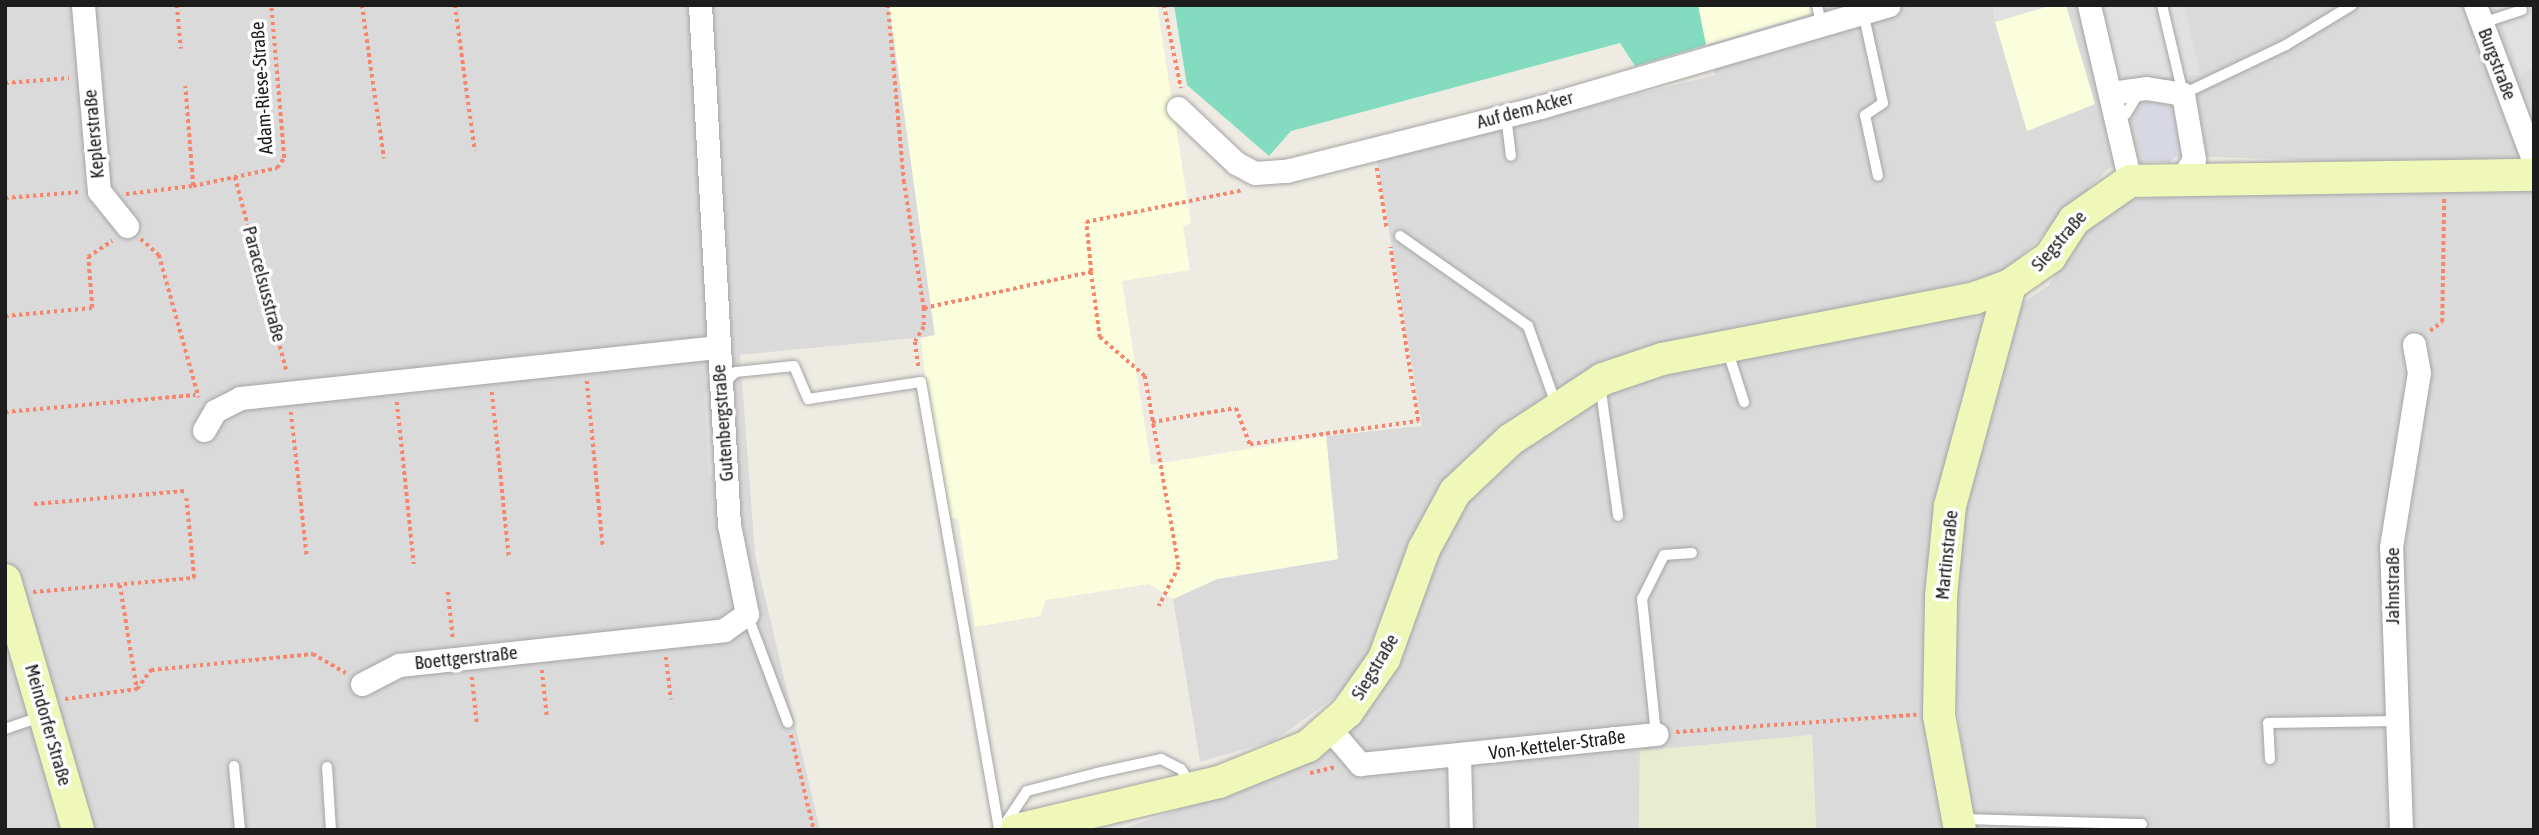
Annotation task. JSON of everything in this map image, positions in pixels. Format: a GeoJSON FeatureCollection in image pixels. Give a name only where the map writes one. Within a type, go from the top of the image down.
{"type":"FeatureCollection","features":[{"type":"Feature","properties":{"kind":"main road","name":"Siegstraße"},"geometry":{"type":"LineString","coordinates":[[1016,830],[1192,788],[1279,759],[1329,728],[1362,695],[1384,659],[1424,549],[1455,492],[1480,464],[1600,382],[1662,359],[1975,298],[2010,285],[2050,257],[2074,220],[2130,181],[2184,176],[2534,175]]}},
{"type":"Feature","properties":{"kind":"main road","name":"Martinstraße"},"geometry":{"type":"LineString","coordinates":[[1959,824],[1939,716],[1950,506],[2010,285]]}},
{"type":"Feature","properties":{"kind":"main road","name":"Meindorfer Straße"},"geometry":{"type":"LineString","coordinates":[[7,587],[78,830]]}},
{"type":"Feature","properties":{"kind":"street","name":"Keplerstraße"},"geometry":{"type":"LineString","coordinates":[[83,5],[99,191],[127,226]]}},
{"type":"Feature","properties":{"kind":"street","name":"Gutenbergstraße"},"geometry":{"type":"LineString","coordinates":[[700,5],[716,347],[724,383],[729,525],[747,614]]}},
{"type":"Feature","properties":{"kind":"street","name":"Auf dem Acker"},"geometry":{"type":"LineString","coordinates":[[1255,173],[1506,116],[1819,15],[1863,12],[1889,5]]}},
{"type":"Feature","properties":{"kind":"street"},"geometry":{"type":"LineString","coordinates":[[2088,5],[2114,95],[2130,181]]}},
{"type":"Feature","properties":{"kind":"street","name":"Burgstraße"},"geometry":{"type":"LineString","coordinates":[[2479,14],[2534,162]]}},
{"type":"Feature","properties":{"kind":"street"},"geometry":{"type":"LineString","coordinates":[[2114,95],[2146,88],[2183,94],[2193,159],[2184,176]]}},
{"type":"Feature","properties":{"kind":"street"},"geometry":{"type":"LineString","coordinates":[[1185,114],[1255,173]]}},
{"type":"Feature","properties":{"kind":"street","name":"Jahnstraße"},"geometry":{"type":"LineString","coordinates":[[2401,830],[2392,547],[2419,373],[2414,344]]}},
{"type":"Feature","properties":{"kind":"street"},"geometry":{"type":"LineString","coordinates":[[209,421],[240,398],[716,347]]}},
{"type":"Feature","properties":{"kind":"street","name":"Boettgerstraße"},"geometry":{"type":"LineString","coordinates":[[362,684],[399,665],[724,630],[747,614]]}},
{"type":"Feature","properties":{"kind":"street","name":"Von-Ketteler-Straße"},"geometry":{"type":"LineString","coordinates":[[1329,728],[1360,764],[1656,734]]}},
{"type":"Feature","properties":{"kind":"street"},"geometry":{"type":"LineString","coordinates":[[1459,756],[1461,830]]}},
{"type":"Feature","properties":{"kind":"lane"},"geometry":{"type":"LineString","coordinates":[[2162,5],[2183,94],[2286,45],[2352,5]]}},
{"type":"Feature","properties":{"kind":"lane"},"geometry":{"type":"LineString","coordinates":[[2479,14],[2522,10]]}},
{"type":"Feature","properties":{"kind":"lane"},"geometry":{"type":"LineString","coordinates":[[1863,12],[1883,103],[1865,115],[1878,176]]}},
{"type":"Feature","properties":{"kind":"lane"},"geometry":{"type":"LineString","coordinates":[[2114,95],[2172,102],[2184,176]]}},
{"type":"Feature","properties":{"kind":"lane"},"geometry":{"type":"LineString","coordinates":[[2114,95],[2126,114],[2135,159],[2130,181]]}},
{"type":"Feature","properties":{"kind":"lane"},"geometry":{"type":"LineString","coordinates":[[2126,114],[2137,96]]}},
{"type":"Feature","properties":{"kind":"lane"},"geometry":{"type":"LineString","coordinates":[[1506,116],[1511,156]]}},
{"type":"Feature","properties":{"kind":"lane"},"geometry":{"type":"LineString","coordinates":[[1401,236],[1528,326],[1557,409]]}},
{"type":"Feature","properties":{"kind":"lane"},"geometry":{"type":"LineString","coordinates":[[1727,346],[1744,402]]}},
{"type":"Feature","properties":{"kind":"lane"},"geometry":{"type":"LineString","coordinates":[[724,383],[736,372],[794,366],[808,399],[921,382],[1000,830]]}},
{"type":"Feature","properties":{"kind":"lane"},"geometry":{"type":"LineString","coordinates":[[1600,382],[1618,516]]}},
{"type":"Feature","properties":{"kind":"lane"},"geometry":{"type":"LineString","coordinates":[[1656,734],[1642,599],[1664,555],[1692,554]]}},
{"type":"Feature","properties":{"kind":"lane","name":"Gutenbergstraße"},"geometry":{"type":"LineString","coordinates":[[747,614],[788,723]]}},
{"type":"Feature","properties":{"kind":"lane"},"geometry":{"type":"LineString","coordinates":[[5,729],[43,708]]}},
{"type":"Feature","properties":{"kind":"lane"},"geometry":{"type":"LineString","coordinates":[[2270,759],[2268,723],[2397,721]]}},
{"type":"Feature","properties":{"kind":"lane"},"geometry":{"type":"LineString","coordinates":[[1000,830],[1027,790],[1097,773],[1161,759],[1181,769],[1192,788]]}},
{"type":"Feature","properties":{"kind":"lane"},"geometry":{"type":"LineString","coordinates":[[234,765],[240,830]]}},
{"type":"Feature","properties":{"kind":"lane"},"geometry":{"type":"LineString","coordinates":[[327,767],[331,830]]}},
{"type":"Feature","properties":{"kind":"lane"},"geometry":{"type":"LineString","coordinates":[[1959,824],[2142,824]]}},
{"type":"Feature","properties":{"kind":"path"},"geometry":{"type":"LineString","coordinates":[[177,5],[181,49]]}},
{"type":"Feature","properties":{"kind":"path","name":"Adam-Riese-Straße"},"geometry":{"type":"LineString","coordinates":[[271,5],[284,158],[277,168]]}},
{"type":"Feature","properties":{"kind":"path"},"geometry":{"type":"LineString","coordinates":[[362,5],[384,158]]}},
{"type":"Feature","properties":{"kind":"path"},"geometry":{"type":"LineString","coordinates":[[455,5],[475,151]]}},
{"type":"Feature","properties":{"kind":"path"},"geometry":{"type":"LineString","coordinates":[[888,5],[924,308],[924,327],[915,342],[921,382]]}},
{"type":"Feature","properties":{"kind":"path"},"geometry":{"type":"LineString","coordinates":[[1164,5],[1178,85],[1201,109],[1185,114]]}},
{"type":"Feature","properties":{"kind":"path","name":"Keplerstraße"},"geometry":{"type":"LineString","coordinates":[[5,83],[89,77]]}},
{"type":"Feature","properties":{"kind":"path"},"geometry":{"type":"LineString","coordinates":[[185,86],[192,186]]}},
{"type":"Feature","properties":{"kind":"path"},"geometry":{"type":"LineString","coordinates":[[1152,422],[1236,408],[1250,444],[1418,421],[1374,148]]}},
{"type":"Feature","properties":{"kind":"path","name":"Keplerstraße"},"geometry":{"type":"LineString","coordinates":[[5,198],[99,191],[146,196],[277,168]]}},
{"type":"Feature","properties":{"kind":"path"},"geometry":{"type":"LineString","coordinates":[[1158,606],[1179,567],[1145,376],[1100,337],[1086,222],[1239,195],[1255,173]]}},
{"type":"Feature","properties":{"kind":"path"},"geometry":{"type":"LineString","coordinates":[[2442,322],[2444,175]]}},
{"type":"Feature","properties":{"kind":"path","name":"Paracelsusstraße"},"geometry":{"type":"LineString","coordinates":[[235,177],[289,392],[307,556]]}},
{"type":"Feature","properties":{"kind":"path"},"geometry":{"type":"LineString","coordinates":[[5,316],[92,308],[88,257],[127,226],[159,255],[195,395],[209,421]]}},
{"type":"Feature","properties":{"kind":"path"},"geometry":{"type":"LineString","coordinates":[[924,308],[950,298],[1091,272]]}},
{"type":"Feature","properties":{"kind":"path"},"geometry":{"type":"LineString","coordinates":[[584,360],[603,546]]}},
{"type":"Feature","properties":{"kind":"path"},"geometry":{"type":"LineString","coordinates":[[490,370],[509,557]]}},
{"type":"Feature","properties":{"kind":"path"},"geometry":{"type":"LineString","coordinates":[[395,381],[414,564]]}},
{"type":"Feature","properties":{"kind":"path"},"geometry":{"type":"LineString","coordinates":[[5,412],[195,395]]}},
{"type":"Feature","properties":{"kind":"path"},"geometry":{"type":"LineString","coordinates":[[34,504],[185,491]]}},
{"type":"Feature","properties":{"kind":"path"},"geometry":{"type":"LineString","coordinates":[[7,587],[194,579],[186,498]]}},
{"type":"Feature","properties":{"kind":"path"},"geometry":{"type":"LineString","coordinates":[[120,584],[137,689]]}},
{"type":"Feature","properties":{"kind":"path"},"geometry":{"type":"LineString","coordinates":[[448,592],[477,724]]}},
{"type":"Feature","properties":{"kind":"path"},"geometry":{"type":"LineString","coordinates":[[664,637],[671,700]]}},
{"type":"Feature","properties":{"kind":"path"},"geometry":{"type":"LineString","coordinates":[[540,650],[547,716]]}},
{"type":"Feature","properties":{"kind":"path"},"geometry":{"type":"LineString","coordinates":[[43,708],[137,689],[151,670],[313,654],[362,684]]}},
{"type":"Feature","properties":{"kind":"path"},"geometry":{"type":"LineString","coordinates":[[1656,734],[1939,716]]}},
{"type":"Feature","properties":{"kind":"path"},"geometry":{"type":"LineString","coordinates":[[788,723],[814,830]]}},
{"type":"Feature","properties":{"kind":"shaded area"},"geometry":{"type":"Polygon","coordinates":[[[5,5],[889,5],[935,336],[740,355],[755,555],[820,830],[5,830],[5,5]]]}},
{"type":"Feature","properties":{"kind":"shaded area"},"geometry":{"type":"Polygon","coordinates":[[[889,5],[1157,5],[1191,223],[1183,226],[1190,270],[1122,281],[1151,465],[1326,436],[1338,559],[1217,579],[1173,599],[1149,584],[1046,600],[1040,616],[975,627],[958,518],[949,518],[928,404],[921,338],[935,335],[889,5]]]}},
{"type":"Feature","properties":{"kind":"shaded area"},"geometry":{"type":"Polygon","coordinates":[[[1698,5],[2534,5],[2534,168],[2187,156],[2109,168],[2004,274],[1643,352],[1466,460],[1354,684],[1275,740],[1200,762],[1173,599],[1217,579],[1338,559],[1326,436],[1422,426],[1377,159],[1715,75],[1698,5]]]}},
{"type":"Feature","properties":{"kind":"shaded area"},"geometry":{"type":"Polygon","coordinates":[[[1698,5],[1811,5],[1813,13],[1706,45],[1698,5]]]}},
{"type":"Feature","properties":{"kind":"shaded area"},"geometry":{"type":"Polygon","coordinates":[[[1992,5],[2052,5],[1995,22],[1992,5]]]}},
{"type":"Feature","properties":{"kind":"shaded area"},"geometry":{"type":"Polygon","coordinates":[[[2052,5],[2066,5],[2095,104],[2027,131],[1995,22],[2052,5]]]}},
{"type":"Feature","properties":{"kind":"shaded area"},"geometry":{"type":"Polygon","coordinates":[[[2097,5],[2184,5],[2201,75],[2112,81],[2097,5]]]}},
{"type":"Feature","properties":{"kind":"shaded area"},"geometry":{"type":"Polygon","coordinates":[[[2495,5],[2531,5],[2534,69],[2520,74],[2495,5]]]}},
{"type":"Feature","properties":{"kind":"shaded area"},"geometry":{"type":"Polygon","coordinates":[[[2154,101],[2172,112],[2180,150],[2170,163],[2143,160],[2136,118],[2143,104],[2154,101]]]}},
{"type":"Feature","properties":{"kind":"shaded area"},"geometry":{"type":"Polygon","coordinates":[[[2534,182],[2534,830],[1974,830],[1956,701],[1958,543],[1969,475],[2023,302],[2048,286],[2085,233],[2117,205],[2167,189],[2534,182]]]}},
{"type":"Feature","properties":{"kind":"shaded area"},"geometry":{"type":"Polygon","coordinates":[[[1991,313],[1945,507],[1947,830],[1816,830],[1812,735],[1640,751],[1639,830],[1119,830],[1291,771],[1371,708],[1412,631],[1431,560],[1459,500],[1492,464],[1612,382],[1801,341],[1991,313]]]}},
{"type":"Feature","properties":{"kind":"shaded area"},"geometry":{"type":"Polygon","coordinates":[[[717,386],[721,465],[709,477],[704,394],[717,386]]]}},
{"type":"Feature","properties":{"kind":"shaded area"},"geometry":{"type":"Polygon","coordinates":[[[1812,735],[1816,830],[1639,830],[1640,751],[1812,735]]]}},
{"type":"Feature","properties":{"kind":"green space"},"geometry":{"type":"Polygon","coordinates":[[[1174,5],[1698,5],[1706,45],[1635,66],[1620,43],[1291,131],[1269,156],[1187,85],[1174,5]]]}}]}
